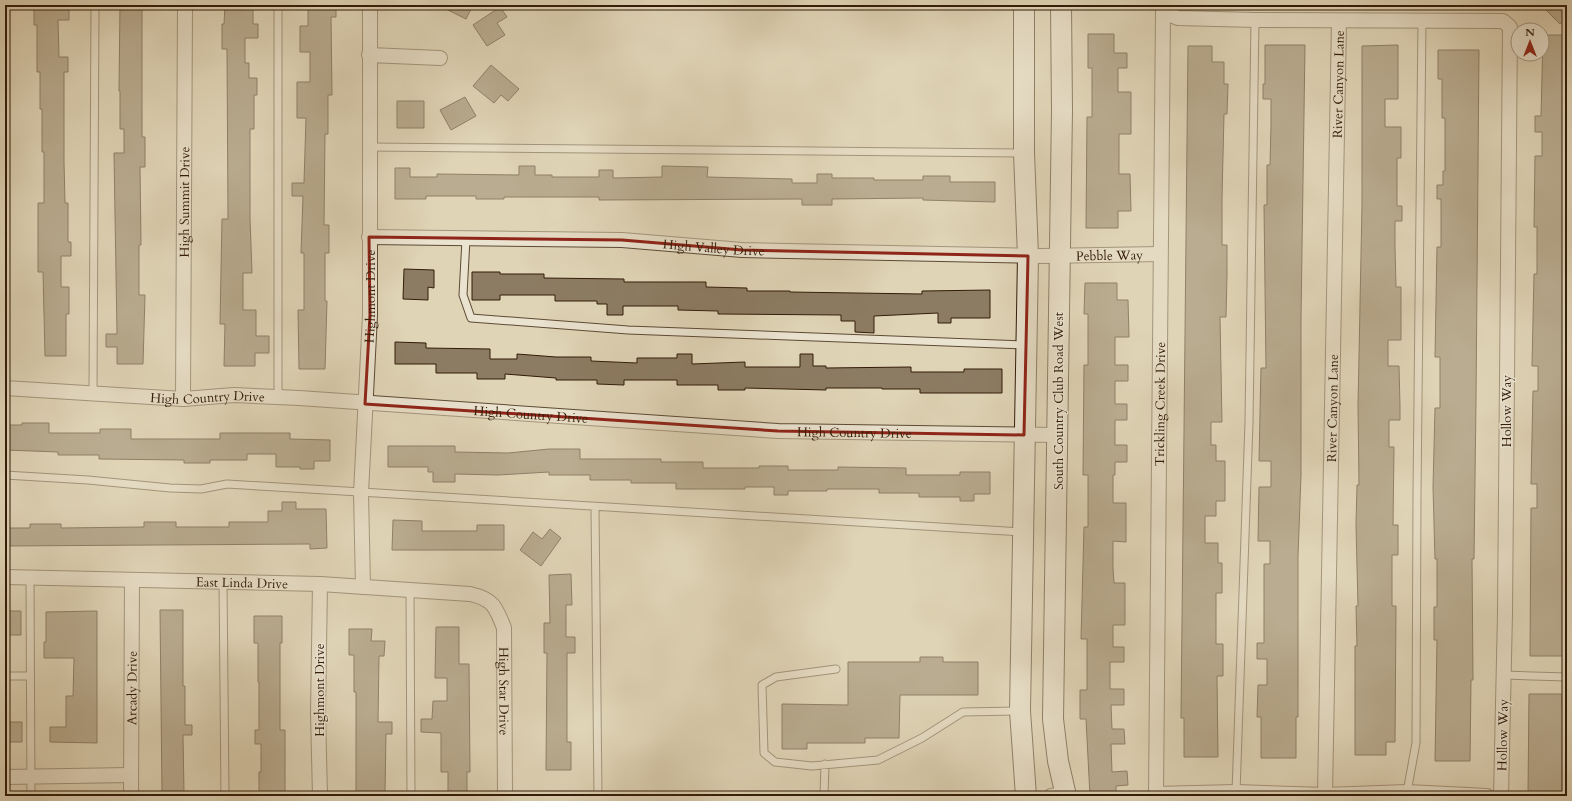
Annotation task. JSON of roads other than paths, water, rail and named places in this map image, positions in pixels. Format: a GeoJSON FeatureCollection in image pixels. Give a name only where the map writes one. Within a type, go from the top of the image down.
{"type":"FeatureCollection","features":[{"type":"Feature","properties":{"kind":"street","name":"High Summit Drive"},"geometry":{"type":"LineString","coordinates":[[183,399],[185,5]]}},
{"type":"Feature","properties":{"kind":"street","name":"Highmont Drive"},"geometry":{"type":"LineString","coordinates":[[363,587],[361,493],[370,315],[370,5]]}},
{"type":"Feature","properties":{"kind":"street"},"geometry":{"type":"LineString","coordinates":[[1024,5],[1024,153],[1028,256],[1020,711],[1026,796]]}},
{"type":"Feature","properties":{"kind":"street","name":"South Country Club Road West"},"geometry":{"type":"LineString","coordinates":[[1061,5],[1062,110],[1053,719],[1061,795]]}},
{"type":"Feature","properties":{"kind":"street","name":"Trickling Creek Drive"},"geometry":{"type":"LineString","coordinates":[[1155,795],[1163,12],[1178,18],[1255,20]]}},
{"type":"Feature","properties":{"kind":"street"},"geometry":{"type":"LineString","coordinates":[[1255,20],[1422,21]]}},
{"type":"Feature","properties":{"kind":"street","name":"River Canyon Lane"},"geometry":{"type":"LineString","coordinates":[[1325,795],[1339,21]]}},
{"type":"Feature","properties":{"kind":"street","name":"Hollow Way"},"geometry":{"type":"LineString","coordinates":[[1422,21],[1503,21],[1510,26],[1501,796]]}},
{"type":"Feature","properties":{"kind":"street"},"geometry":{"type":"LineString","coordinates":[[369,56],[440,58]]}},
{"type":"Feature","properties":{"kind":"street","name":"High Valley Drive"},"geometry":{"type":"LineString","coordinates":[[369,237],[622,240],[742,250],[1059,256]]}},
{"type":"Feature","properties":{"kind":"street","name":"Pebble Way"},"geometry":{"type":"LineString","coordinates":[[1059,256],[1160,254]]}},
{"type":"Feature","properties":{"kind":"street","name":"High Country Drive"},"geometry":{"type":"LineString","coordinates":[[5,388],[183,399],[234,395],[278,397],[365,404],[778,430],[1058,435]]}},
{"type":"Feature","properties":{"kind":"street","name":"East Linda Drive"},"geometry":{"type":"LineString","coordinates":[[5,577],[320,584],[470,594],[479,596]]}},
{"type":"Feature","properties":{"kind":"street","name":"Arcady Drive"},"geometry":{"type":"LineString","coordinates":[[131,796],[132,580]]}},
{"type":"Feature","properties":{"kind":"street","name":"Highmont Drive"},"geometry":{"type":"LineString","coordinates":[[320,584],[318,713],[320,796]]}},
{"type":"Feature","properties":{"kind":"street","name":"High Star Drive"},"geometry":{"type":"LineString","coordinates":[[479,596],[495,606],[504,628],[505,796]]}},
{"type":"Feature","properties":{"kind":"street"},"geometry":{"type":"LineString","coordinates":[[5,777],[132,776]]}},
{"type":"Feature","properties":{"kind":"street"},"geometry":{"type":"LineString","coordinates":[[1155,795],[1236,792],[1325,795],[1407,792],[1487,796]]}},
{"type":"Feature","properties":{"kind":"lane"},"geometry":{"type":"LineString","coordinates":[[93,393],[94,5]]}},
{"type":"Feature","properties":{"kind":"lane"},"geometry":{"type":"LineString","coordinates":[[278,5],[278,397]]}},
{"type":"Feature","properties":{"kind":"lane"},"geometry":{"type":"LineString","coordinates":[[1236,792],[1249,422],[1255,20]]}},
{"type":"Feature","properties":{"kind":"lane"},"geometry":{"type":"LineString","coordinates":[[1407,792],[1416,743],[1422,21]]}},
{"type":"Feature","properties":{"kind":"lane"},"geometry":{"type":"LineString","coordinates":[[369,147],[1024,153]]}},
{"type":"Feature","properties":{"kind":"lane"},"geometry":{"type":"LineString","coordinates":[[466,239],[463,295],[471,318],[628,330],[1026,345]]}},
{"type":"Feature","properties":{"kind":"lane"},"geometry":{"type":"LineString","coordinates":[[5,475],[88,480],[170,488],[201,489],[227,484],[1023,532]]}},
{"type":"Feature","properties":{"kind":"lane"},"geometry":{"type":"LineString","coordinates":[[595,507],[598,796]]}},
{"type":"Feature","properties":{"kind":"lane"},"geometry":{"type":"LineString","coordinates":[[30,578],[31,796]]}},
{"type":"Feature","properties":{"kind":"lane"},"geometry":{"type":"LineString","coordinates":[[223,581],[225,796]]}},
{"type":"Feature","properties":{"kind":"lane"},"geometry":{"type":"LineString","coordinates":[[410,590],[411,796]]}},
{"type":"Feature","properties":{"kind":"lane"},"geometry":{"type":"LineString","coordinates":[[836,669],[776,677],[762,685],[764,753],[775,762],[812,766],[878,760],[922,738],[963,712],[1020,711]]}},
{"type":"Feature","properties":{"kind":"lane"},"geometry":{"type":"LineString","coordinates":[[1503,675],[1567,677]]}},
{"type":"Feature","properties":{"kind":"lane"},"geometry":{"type":"LineString","coordinates":[[5,676],[30,676]]}},
{"type":"Feature","properties":{"kind":"lane"},"geometry":{"type":"LineString","coordinates":[[824,796],[825,764]]}}]}
